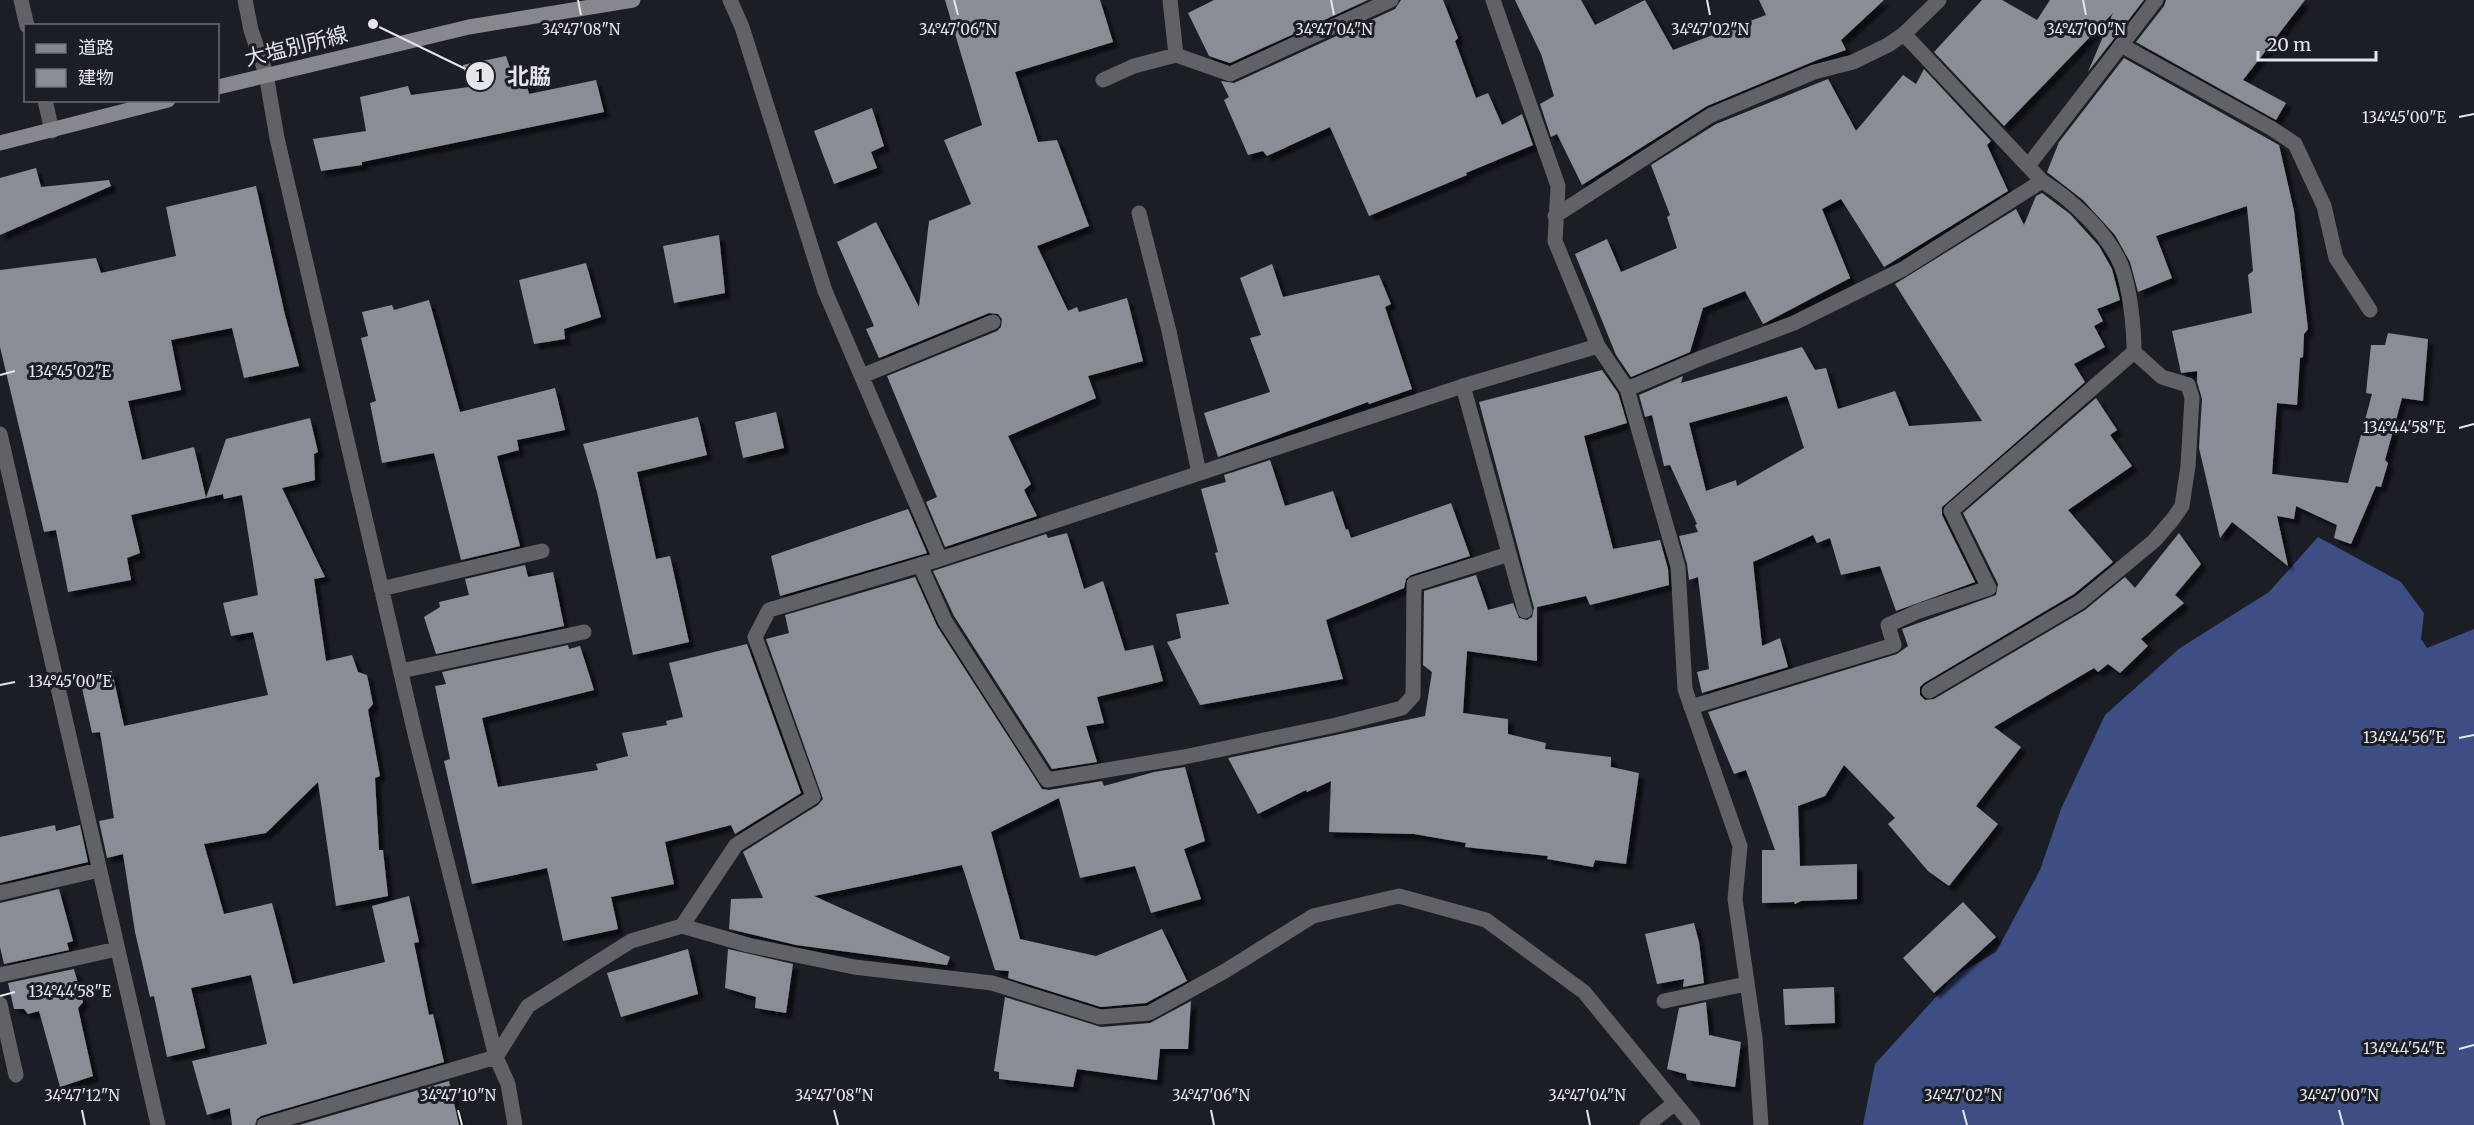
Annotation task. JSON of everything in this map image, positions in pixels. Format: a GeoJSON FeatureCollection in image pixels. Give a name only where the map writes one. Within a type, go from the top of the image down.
{"type":"FeatureCollection","features":[{"type":"Feature","properties":{"kind":"main road","name":"大塩別所線"},"geometry":{"type":"LineString","coordinates":[[219,87],[469,27],[633,0]]}},
{"type":"Feature","properties":{"kind":"main road"},"geometry":{"type":"LineString","coordinates":[[0,143],[161,102]]}},
{"type":"Feature","properties":{"kind":"street"},"geometry":{"type":"LineString","coordinates":[[21,0],[27,24]]}},
{"type":"Feature","properties":{"kind":"street"},"geometry":{"type":"LineString","coordinates":[[245,0],[251,30],[267,74],[277,138],[381,589],[496,1057],[508,1084],[515,1125]]}},
{"type":"Feature","properties":{"kind":"street"},"geometry":{"type":"LineString","coordinates":[[730,0],[742,27],[825,291],[940,559]]}},
{"type":"Feature","properties":{"kind":"street"},"geometry":{"type":"LineString","coordinates":[[1170,0],[1176,55]]}},
{"type":"Feature","properties":{"kind":"street"},"geometry":{"type":"LineString","coordinates":[[1104,84],[1134,66],[1176,55],[1230,74],[1391,0]]}},
{"type":"Feature","properties":{"kind":"street"},"geometry":{"type":"LineString","coordinates":[[1493,0],[1558,186],[1554,241],[1598,346],[1627,389],[1678,567],[1685,689],[1740,846],[1735,898],[1755,1038],[1761,1125]]}},
{"type":"Feature","properties":{"kind":"street"},"geometry":{"type":"LineString","coordinates":[[1555,216],[1711,115],[1814,72],[1853,62],[1888,45],[1904,34],[1939,0]]}},
{"type":"Feature","properties":{"kind":"street"},"geometry":{"type":"LineString","coordinates":[[2028,165],[2156,0]]}},
{"type":"Feature","properties":{"kind":"street"},"geometry":{"type":"LineString","coordinates":[[1904,34],[2042,181],[2066,196],[2101,234],[2121,265],[2134,328],[2134,352],[2162,377],[2188,385],[2192,398],[2188,465],[2182,506],[2154,541],[2080,602],[1929,691]]}},
{"type":"Feature","properties":{"kind":"street"},"geometry":{"type":"LineString","coordinates":[[2121,45],[2271,128],[2295,144],[2325,206],[2336,258],[2370,310]]}},
{"type":"Feature","properties":{"kind":"street"},"geometry":{"type":"LineString","coordinates":[[45,102],[52,131]]}},
{"type":"Feature","properties":{"kind":"street"},"geometry":{"type":"LineString","coordinates":[[1627,389],[1794,323],[1904,269],[2042,181]]}},
{"type":"Feature","properties":{"kind":"street"},"geometry":{"type":"LineString","coordinates":[[1139,213],[1169,332],[1199,473]]}},
{"type":"Feature","properties":{"kind":"street"},"geometry":{"type":"LineString","coordinates":[[862,376],[993,322]]}},
{"type":"Feature","properties":{"kind":"street"},"geometry":{"type":"LineString","coordinates":[[682,926],[736,846],[813,797],[754,637],[769,610],[940,559],[1463,386],[1598,346]]}},
{"type":"Feature","properties":{"kind":"street"},"geometry":{"type":"LineString","coordinates":[[1691,707],[1894,645],[1888,625],[1919,611],[1989,588],[1951,511],[2134,352]]}},
{"type":"Feature","properties":{"kind":"street"},"geometry":{"type":"LineString","coordinates":[[1463,386],[1526,611]]}},
{"type":"Feature","properties":{"kind":"street"},"geometry":{"type":"LineString","coordinates":[[0,434],[3,460],[158,1125]]}},
{"type":"Feature","properties":{"kind":"street"},"geometry":{"type":"LineString","coordinates":[[381,589],[542,550]]}},
{"type":"Feature","properties":{"kind":"street"},"geometry":{"type":"LineString","coordinates":[[920,565],[945,621],[1047,780],[1184,757],[1336,725],[1402,708],[1413,696],[1414,584],[1509,554]]}},
{"type":"Feature","properties":{"kind":"street"},"geometry":{"type":"LineString","coordinates":[[401,671],[584,632]]}},
{"type":"Feature","properties":{"kind":"street"},"geometry":{"type":"LineString","coordinates":[[0,893],[99,870]]}},
{"type":"Feature","properties":{"kind":"street"},"geometry":{"type":"LineString","coordinates":[[264,1125],[496,1057],[528,1006],[631,941],[682,926],[748,945],[854,967],[992,983],[1100,1017],[1149,1013],[1225,971],[1313,916],[1399,896],[1486,920],[1584,992],[1693,1125]]}},
{"type":"Feature","properties":{"kind":"street"},"geometry":{"type":"LineString","coordinates":[[0,975],[117,949]]}},
{"type":"Feature","properties":{"kind":"street"},"geometry":{"type":"LineString","coordinates":[[1664,1001],[1746,984]]}},
{"type":"Feature","properties":{"kind":"street"},"geometry":{"type":"LineString","coordinates":[[0,1004],[16,1075]]}},
{"type":"Feature","properties":{"kind":"street"},"geometry":{"type":"LineString","coordinates":[[1647,1125],[1675,1103]]}},
{"type":"Feature","properties":{"kind":"shaded area"},"geometry":{"type":"Polygon","coordinates":[[[2318,537],[2401,582],[2424,613],[2421,639],[2427,648],[2474,629],[2474,1125],[1863,1125],[1875,1064],[1956,975],[1996,952],[2040,870],[2061,809],[2105,715],[2180,648],[2269,592],[2318,537]]]}},
{"type":"Feature","properties":{"kind":"building"},"geometry":{"type":"Polygon","coordinates":[[[945,0],[1100,0],[1113,42],[1015,72],[1038,142],[1057,140],[1089,226],[1037,246],[1068,311],[1077,307],[1079,312],[1127,298],[1143,361],[1088,376],[1096,398],[1008,436],[1031,484],[1024,490],[1037,516],[945,547],[926,502],[937,497],[887,376],[997,331],[1001,327],[1002,319],[998,314],[989,313],[879,358],[866,329],[874,326],[837,242],[876,222],[919,307],[929,221],[971,204],[944,140],[982,125],[945,0]]]}},
{"type":"Feature","properties":{"kind":"building"},"geometry":{"type":"Polygon","coordinates":[[[1214,0],[1368,0],[1230,63],[1209,56],[1188,13],[1214,0]]]}},
{"type":"Feature","properties":{"kind":"building"},"geometry":{"type":"Polygon","coordinates":[[[1401,0],[1443,0],[1458,38],[1455,41],[1476,98],[1488,93],[1502,125],[1522,114],[1533,145],[1369,216],[1330,127],[1267,156],[1263,151],[1248,155],[1224,100],[1229,97],[1221,81],[1234,83],[1395,9],[1401,0]]]}},
{"type":"Feature","properties":{"kind":"building"},"geometry":{"type":"Polygon","coordinates":[[[1515,0],[1581,0],[1595,25],[1645,0],[1673,50],[1766,15],[1759,0],[1884,0],[1841,40],[1846,50],[1707,106],[1582,185],[1557,134],[1551,137],[1540,104],[1554,96],[1541,54],[1515,0]]]}},
{"type":"Feature","properties":{"kind":"building"},"geometry":{"type":"Polygon","coordinates":[[[1982,0],[2002,0],[2037,20],[2050,0],[2144,0],[2088,72],[2113,13],[2004,126],[1934,52],[1982,0]]]}},
{"type":"Feature","properties":{"kind":"building"},"geometry":{"type":"Polygon","coordinates":[[[2166,0],[2305,0],[2243,80],[2286,103],[2276,120],[2136,42],[2164,6],[2166,0]]]}},
{"type":"Feature","properties":{"kind":"building"},"geometry":{"type":"Polygon","coordinates":[[[506,56],[512,74],[524,74],[529,94],[596,80],[604,112],[362,162],[362,165],[321,171],[313,139],[366,131],[360,97],[408,86],[411,95],[469,87],[463,65],[506,56]]]}},
{"type":"Feature","properties":{"kind":"building"},"geometry":{"type":"Polygon","coordinates":[[[2124,58],[2279,145],[2294,211],[2308,329],[2304,334],[2303,357],[2300,358],[2297,405],[2277,403],[2272,474],[2348,483],[2372,394],[2366,393],[2371,345],[2385,345],[2388,333],[2428,339],[2423,401],[2402,398],[2385,460],[2388,463],[2381,487],[2376,486],[2351,544],[2334,538],[2337,525],[2296,506],[2294,519],[2277,516],[2288,566],[2232,522],[2220,538],[2199,448],[2202,399],[2197,382],[2197,371],[2181,373],[2172,331],[2252,313],[2248,275],[2253,271],[2247,206],[2156,236],[2172,278],[2138,292],[2130,262],[2115,235],[2083,200],[2047,172],[2059,142],[2124,58]]]}},
{"type":"Feature","properties":{"kind":"building"},"geometry":{"type":"Polygon","coordinates":[[[1924,69],[1991,141],[1987,145],[2008,191],[1884,267],[1841,199],[1822,209],[1850,278],[1763,324],[1745,291],[1703,308],[1690,352],[1631,377],[1616,355],[1575,254],[1607,239],[1621,272],[1677,248],[1667,217],[1670,215],[1651,165],[1716,124],[1828,79],[1856,131],[1903,75],[1916,84],[1924,69]]]}},
{"type":"Feature","properties":{"kind":"building"},"geometry":{"type":"Polygon","coordinates":[[[872,108],[884,146],[871,152],[877,168],[834,184],[814,131],[872,108]]]}},
{"type":"Feature","properties":{"kind":"building"},"geometry":{"type":"Polygon","coordinates":[[[36,168],[41,187],[109,180],[111,186],[0,235],[0,178],[36,168]]]}},
{"type":"Feature","properties":{"kind":"building"},"geometry":{"type":"Polygon","coordinates":[[[256,186],[299,366],[244,378],[232,328],[171,340],[181,390],[128,401],[142,460],[194,447],[206,498],[131,515],[140,553],[127,558],[131,580],[68,592],[56,530],[44,532],[0,347],[0,270],[96,258],[101,273],[176,256],[166,207],[256,186]]]}},
{"type":"Feature","properties":{"kind":"building"},"geometry":{"type":"Polygon","coordinates":[[[2042,193],[2070,214],[2099,246],[2112,269],[2120,300],[2097,309],[2103,321],[2094,326],[2105,347],[2074,364],[2085,382],[1942,507],[1942,515],[1975,582],[1896,611],[1880,566],[1841,575],[1830,538],[1817,543],[1813,535],[1753,562],[1762,646],[1780,638],[1788,667],[1702,693],[1697,672],[1709,669],[1698,577],[1689,580],[1679,536],[1698,532],[1695,525],[1697,524],[1670,465],[1664,466],[1652,415],[1645,417],[1639,395],[1683,376],[1681,383],[1802,347],[1815,370],[1826,368],[1838,409],[1895,391],[1909,426],[1982,421],[1895,284],[2016,209],[2024,225],[2036,196],[2042,193]],[[1787,396],[1689,423],[1706,491],[1736,480],[1737,486],[1804,448],[1787,396]]]}},
{"type":"Feature","properties":{"kind":"building"},"geometry":{"type":"Polygon","coordinates":[[[719,235],[725,293],[674,303],[663,246],[719,235]]]}},
{"type":"Feature","properties":{"kind":"building"},"geometry":{"type":"Polygon","coordinates":[[[586,263],[601,317],[564,329],[565,339],[534,344],[519,280],[586,263]]]}},
{"type":"Feature","properties":{"kind":"building"},"geometry":{"type":"Polygon","coordinates":[[[1272,264],[1283,297],[1379,275],[1391,304],[1385,307],[1412,389],[1369,404],[1368,402],[1218,457],[1204,413],[1270,392],[1250,338],[1261,335],[1240,278],[1272,264]]]}},
{"type":"Feature","properties":{"kind":"building"},"geometry":{"type":"Polygon","coordinates":[[[429,300],[460,412],[555,388],[565,430],[517,440],[519,450],[497,456],[520,546],[461,560],[434,453],[382,463],[370,403],[376,401],[361,338],[368,336],[362,312],[392,305],[394,310],[429,300]]]}},
{"type":"Feature","properties":{"kind":"building"},"geometry":{"type":"Polygon","coordinates":[[[1602,370],[1618,393],[1627,423],[1584,436],[1613,549],[1660,540],[1668,569],[1669,585],[1590,605],[1586,596],[1537,607],[1537,661],[1467,651],[1463,713],[1508,719],[1508,734],[1546,743],[1545,749],[1611,757],[1611,767],[1639,773],[1626,864],[1595,860],[1593,867],[1547,859],[1548,856],[1465,847],[1466,843],[1414,834],[1329,832],[1331,781],[1307,792],[1306,790],[1258,814],[1228,758],[1425,716],[1432,672],[1423,665],[1424,591],[1476,575],[1488,610],[1513,603],[1519,618],[1527,620],[1532,617],[1534,608],[1479,402],[1602,370]]]}},
{"type":"Feature","properties":{"kind":"building"},"geometry":{"type":"Polygon","coordinates":[[[2096,398],[2117,430],[2110,435],[2132,466],[2068,510],[2113,562],[2074,594],[1924,683],[1920,687],[1920,695],[1925,700],[1934,699],[2085,610],[2125,577],[2135,588],[2179,533],[2201,564],[2175,595],[2184,603],[2141,639],[2148,646],[2120,673],[2108,664],[2098,672],[2094,668],[1994,727],[2021,747],[1976,806],[1998,824],[1949,886],[1928,871],[1888,824],[1895,818],[1844,765],[1825,796],[1798,806],[1800,866],[1857,864],[1857,899],[1801,901],[1795,904],[1794,902],[1762,903],[1762,850],[1775,850],[1746,770],[1734,774],[1708,712],[1897,654],[1908,646],[1902,629],[1996,595],[1998,584],[1963,513],[2096,398]]]}},
{"type":"Feature","properties":{"kind":"building"},"geometry":{"type":"Polygon","coordinates":[[[776,412],[784,448],[743,458],[735,422],[776,412]]]}},
{"type":"Feature","properties":{"kind":"building"},"geometry":{"type":"Polygon","coordinates":[[[698,417],[707,455],[637,472],[656,559],[670,556],[689,642],[633,655],[597,492],[583,444],[698,417]]]}},
{"type":"Feature","properties":{"kind":"building"},"geometry":{"type":"Polygon","coordinates":[[[310,418],[318,452],[314,454],[315,480],[282,488],[325,577],[314,579],[326,661],[352,655],[358,672],[367,675],[373,704],[368,710],[380,776],[375,778],[379,850],[383,850],[388,896],[336,906],[318,782],[266,833],[204,844],[224,914],[272,903],[293,984],[385,962],[372,906],[409,896],[419,942],[414,943],[429,1015],[433,1014],[444,1062],[261,1116],[255,1125],[232,1125],[230,1108],[207,1115],[192,1061],[267,1044],[251,975],[191,988],[205,1048],[167,1057],[154,996],[150,997],[135,932],[123,854],[107,858],[99,821],[114,818],[100,732],[92,733],[80,679],[112,671],[124,726],[268,695],[253,632],[231,636],[223,603],[258,595],[242,495],[224,499],[223,494],[206,498],[226,439],[310,418]]]}},
{"type":"Feature","properties":{"kind":"building"},"geometry":{"type":"Polygon","coordinates":[[[1270,460],[1285,506],[1333,491],[1346,530],[1348,529],[1351,538],[1451,503],[1470,556],[1411,575],[1406,579],[1404,588],[1326,620],[1343,679],[1200,705],[1167,642],[1181,638],[1176,614],[1229,604],[1201,489],[1226,482],[1224,475],[1270,460]]]}},
{"type":"Feature","properties":{"kind":"building"},"geometry":{"type":"Polygon","coordinates":[[[908,509],[927,553],[780,596],[771,556],[908,509]]]}},
{"type":"Feature","properties":{"kind":"building"},"geometry":{"type":"Polygon","coordinates":[[[1067,533],[1084,589],[1103,581],[1125,651],[1153,645],[1163,681],[1097,697],[1104,723],[1086,726],[1097,762],[1052,769],[954,616],[933,571],[1046,534],[1048,538],[1067,533]]]}},
{"type":"Feature","properties":{"kind":"building"},"geometry":{"type":"Polygon","coordinates":[[[525,565],[528,577],[553,572],[564,626],[436,654],[424,617],[440,607],[439,602],[469,595],[465,579],[525,565]]]}},
{"type":"Feature","properties":{"kind":"building"},"geometry":{"type":"Polygon","coordinates":[[[915,577],[937,626],[1042,789],[1049,790],[1102,781],[1104,786],[1154,772],[1185,767],[1205,841],[1184,849],[1201,899],[1151,913],[1135,866],[1080,878],[1059,798],[991,832],[1020,939],[1096,956],[1162,929],[1187,981],[1146,1003],[1101,1007],[1008,978],[1009,971],[995,970],[962,865],[814,896],[950,957],[947,965],[796,945],[729,929],[731,899],[763,898],[743,852],[818,805],[823,799],[766,639],[789,633],[785,615],[915,577]]]}},
{"type":"Feature","properties":{"kind":"building"},"geometry":{"type":"Polygon","coordinates":[[[747,644],[801,793],[735,834],[731,825],[665,842],[674,884],[611,897],[618,929],[563,941],[547,868],[472,884],[444,761],[450,759],[435,686],[446,684],[442,672],[568,645],[569,649],[580,646],[594,690],[482,718],[498,787],[598,770],[596,764],[628,756],[622,733],[667,725],[666,721],[683,717],[669,663],[747,644]]]}},
{"type":"Feature","properties":{"kind":"building"},"geometry":{"type":"Polygon","coordinates":[[[55,825],[56,831],[80,825],[88,862],[0,883],[0,837],[55,825]]]}},
{"type":"Feature","properties":{"kind":"building"},"geometry":{"type":"Polygon","coordinates":[[[59,889],[73,941],[67,943],[69,950],[4,964],[0,947],[0,903],[59,889]]]}},
{"type":"Feature","properties":{"kind":"building"},"geometry":{"type":"Polygon","coordinates":[[[1963,902],[1996,937],[1934,993],[1903,958],[1963,902]]]}},
{"type":"Feature","properties":{"kind":"building"},"geometry":{"type":"Polygon","coordinates":[[[1694,923],[1699,942],[1704,983],[1683,987],[1684,979],[1657,984],[1645,934],[1694,923]]]}},
{"type":"Feature","properties":{"kind":"building"},"geometry":{"type":"Polygon","coordinates":[[[688,949],[698,994],[621,1017],[607,973],[688,949]]]}},
{"type":"Feature","properties":{"kind":"building"},"geometry":{"type":"Polygon","coordinates":[[[728,949],[793,964],[786,1013],[755,1008],[756,997],[725,988],[728,949]]]}},
{"type":"Feature","properties":{"kind":"building"},"geometry":{"type":"Polygon","coordinates":[[[74,969],[83,1002],[78,1008],[93,1076],[60,1087],[39,1011],[28,1014],[24,1009],[14,1009],[8,983],[74,969]]]}},
{"type":"Feature","properties":{"kind":"building"},"geometry":{"type":"Polygon","coordinates":[[[1834,987],[1835,1023],[1785,1025],[1783,989],[1834,987]]]}},
{"type":"Feature","properties":{"kind":"building"},"geometry":{"type":"Polygon","coordinates":[[[1005,997],[1101,1027],[1150,1023],[1191,1001],[1188,1049],[1160,1049],[1157,1080],[1077,1069],[1073,1087],[999,1079],[999,1072],[994,1071],[1005,997]]]}},
{"type":"Feature","properties":{"kind":"building"},"geometry":{"type":"Polygon","coordinates":[[[1706,1002],[1709,1035],[1741,1042],[1735,1087],[1687,1080],[1686,1074],[1667,1069],[1679,1008],[1706,1002]]]}},
{"type":"Feature","properties":{"kind":"building"},"geometry":{"type":"Polygon","coordinates":[[[449,1081],[459,1125],[299,1125],[449,1081]]]}},
{"type":"Feature","properties":{"kind":"place","name":"北脇"},"geometry":{"type":"Point","coordinates":[373,24]}}]}
